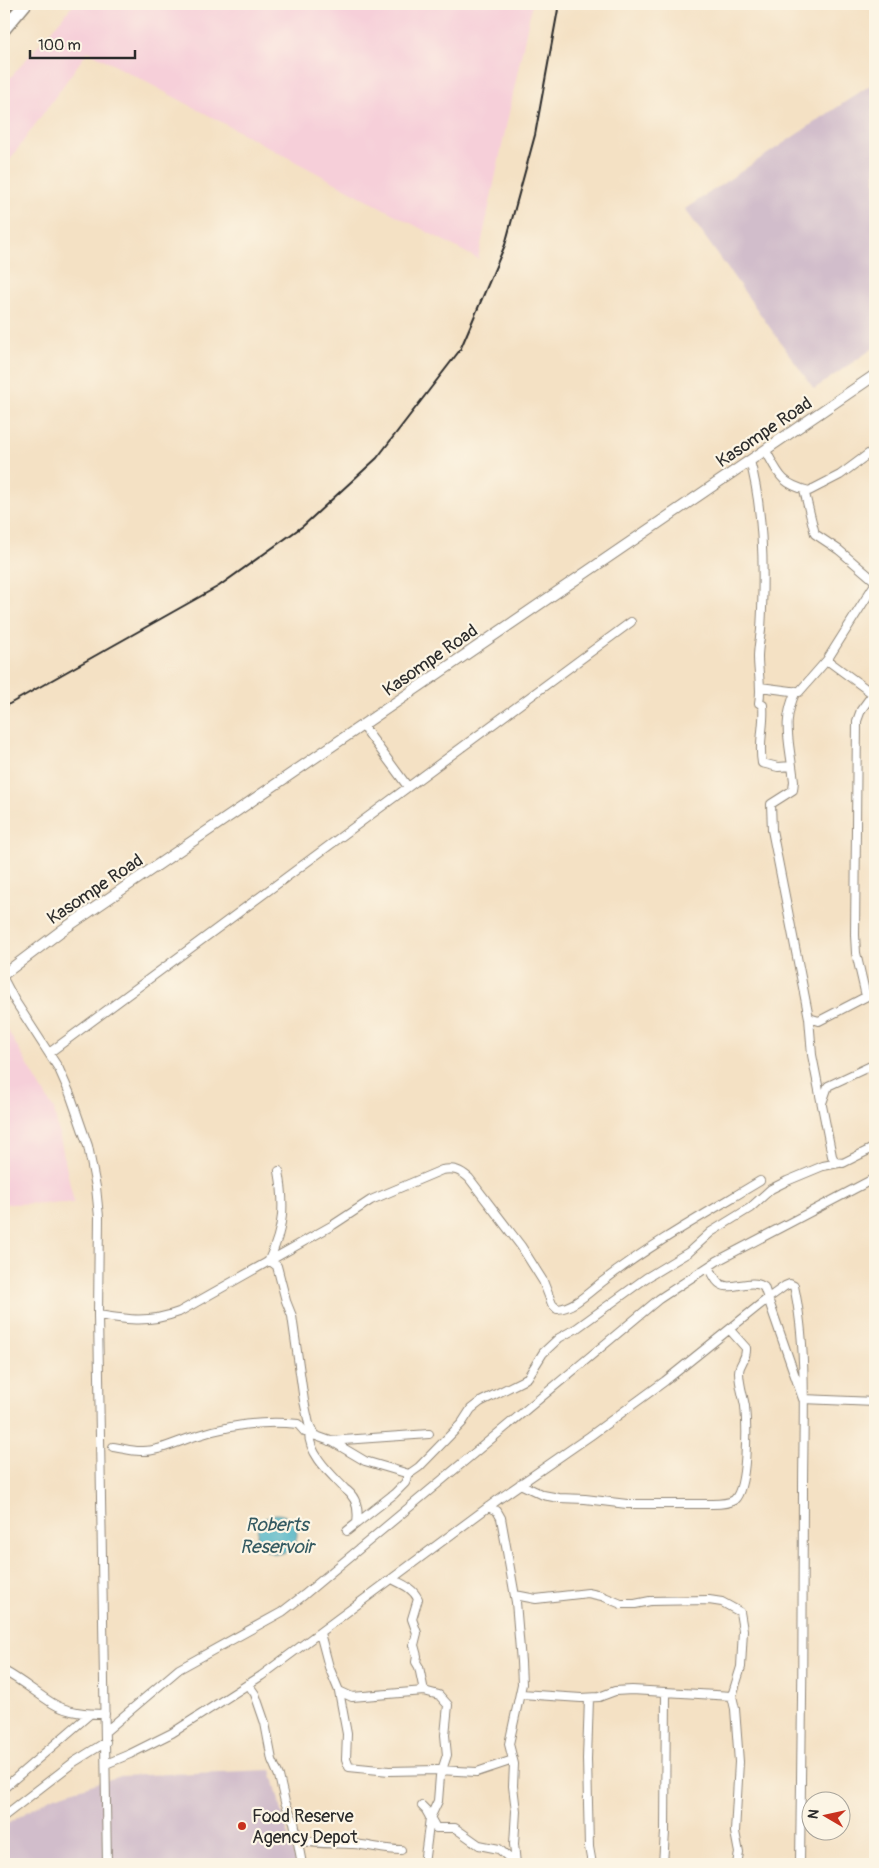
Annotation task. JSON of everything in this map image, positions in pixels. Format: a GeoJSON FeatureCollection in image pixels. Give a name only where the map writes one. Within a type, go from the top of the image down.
{"type":"FeatureCollection","features":[{"type":"Feature","properties":{"kind":"highway"},"geometry":{"type":"LineString","coordinates":[[4,29],[25,4]]}},
{"type":"Feature","properties":{"kind":"street","name":"Kasompe Road"},"geometry":{"type":"LineString","coordinates":[[4,974],[69,926],[875,375]]}},
{"type":"Feature","properties":{"kind":"street"},"geometry":{"type":"LineString","coordinates":[[766,451],[779,474],[787,483],[809,491],[840,475],[875,448]]}},
{"type":"Feature","properties":{"kind":"street"},"geometry":{"type":"LineString","coordinates":[[750,461],[760,512],[762,575],[758,657],[759,704],[763,706],[764,716],[760,733],[760,750],[762,763],[778,767],[792,766]]}},
{"type":"Feature","properties":{"kind":"street"},"geometry":{"type":"LineString","coordinates":[[760,687],[802,691],[827,660],[875,582],[839,550],[815,534],[804,490]]}},
{"type":"Feature","properties":{"kind":"street"},"geometry":{"type":"LineString","coordinates":[[49,1053],[631,622]]}},
{"type":"Feature","properties":{"kind":"street"},"geometry":{"type":"LineString","coordinates":[[827,660],[874,693],[861,710],[858,721],[855,935],[856,953],[866,996]]}},
{"type":"Feature","properties":{"kind":"street"},"geometry":{"type":"LineString","coordinates":[[796,691],[789,706],[787,726],[794,781],[792,790],[771,804],[772,830],[809,1018],[812,1055],[832,1156],[835,1162],[839,1163]]}},
{"type":"Feature","properties":{"kind":"street"},"geometry":{"type":"LineString","coordinates":[[363,726],[408,787]]}},
{"type":"Feature","properties":{"kind":"street"},"geometry":{"type":"LineString","coordinates":[[4,980],[15,1001],[59,1069],[88,1146],[96,1187],[98,1217],[107,1864]]}},
{"type":"Feature","properties":{"kind":"street"},"geometry":{"type":"LineString","coordinates":[[809,1018],[819,1021],[875,992]]}},
{"type":"Feature","properties":{"kind":"street"},"geometry":{"type":"LineString","coordinates":[[822,1105],[828,1086],[875,1064]]}},
{"type":"Feature","properties":{"kind":"street"},"geometry":{"type":"LineString","coordinates":[[347,1531],[394,1494],[405,1483],[409,1474],[419,1467],[456,1429],[471,1409],[480,1402],[522,1381],[528,1376],[543,1353],[559,1338],[577,1328],[646,1278],[689,1252],[711,1232],[750,1208],[771,1190],[823,1166],[843,1163],[875,1147]]}},
{"type":"Feature","properties":{"kind":"street"},"geometry":{"type":"LineString","coordinates":[[98,1315],[134,1320],[161,1318],[178,1312],[372,1200],[442,1170],[451,1169],[460,1170],[469,1178],[521,1246],[543,1281],[552,1304],[557,1309],[565,1308],[576,1302],[618,1270],[760,1180]]}},
{"type":"Feature","properties":{"kind":"street"},"geometry":{"type":"LineString","coordinates":[[269,1260],[276,1245],[281,1226],[284,1196],[279,1171]]}},
{"type":"Feature","properties":{"kind":"street"},"geometry":{"type":"LineString","coordinates":[[106,1731],[179,1669],[282,1612],[304,1595],[659,1299],[709,1266],[875,1178]]}},
{"type":"Feature","properties":{"kind":"street"},"geometry":{"type":"LineString","coordinates":[[269,1260],[277,1266],[292,1316],[304,1401],[311,1434],[309,1442],[316,1456],[345,1489],[351,1493],[357,1503],[357,1523]]}},
{"type":"Feature","properties":{"kind":"street"},"geometry":{"type":"LineString","coordinates":[[709,1266],[720,1284],[738,1286],[747,1283],[759,1284],[764,1287],[803,1399]]}},
{"type":"Feature","properties":{"kind":"street"},"geometry":{"type":"LineString","coordinates":[[106,1764],[172,1733],[248,1684],[320,1633],[488,1506],[590,1436],[730,1330],[767,1299],[790,1284],[794,1286],[800,1323],[803,1399],[800,1864]]}},
{"type":"Feature","properties":{"kind":"street"},"geometry":{"type":"LineString","coordinates":[[520,1484],[543,1495],[628,1504],[712,1504],[733,1500],[740,1492],[745,1460],[744,1405],[739,1370],[747,1355],[746,1348],[730,1330]]}},
{"type":"Feature","properties":{"kind":"street"},"geometry":{"type":"LineString","coordinates":[[803,1399],[875,1402]]}},
{"type":"Feature","properties":{"kind":"street"},"geometry":{"type":"LineString","coordinates":[[113,1446],[141,1451],[175,1444],[197,1435],[230,1427],[260,1422],[298,1424],[305,1432],[329,1441],[366,1461],[409,1474]]}},
{"type":"Feature","properties":{"kind":"street"},"geometry":{"type":"LineString","coordinates":[[329,1441],[429,1434]]}},
{"type":"Feature","properties":{"kind":"street"},"geometry":{"type":"LineString","coordinates":[[488,1506],[497,1511],[501,1518],[515,1595],[521,1662],[520,1694],[509,1744],[513,1760],[516,1811],[514,1844],[516,1864]]}},
{"type":"Feature","properties":{"kind":"street"},"geometry":{"type":"LineString","coordinates":[[392,1579],[410,1588],[418,1599],[412,1619],[417,1633],[414,1645],[417,1656],[416,1662],[420,1668],[424,1691]]}},
{"type":"Feature","properties":{"kind":"street"},"geometry":{"type":"LineString","coordinates":[[515,1595],[536,1599],[588,1594],[602,1596],[621,1604],[650,1601],[709,1600],[722,1602],[740,1612],[743,1630],[741,1667],[732,1696],[735,1709],[739,1762],[735,1832],[739,1853],[737,1864]]}},
{"type":"Feature","properties":{"kind":"street"},"geometry":{"type":"LineString","coordinates":[[320,1633],[329,1666],[339,1690],[347,1734],[346,1759],[349,1767],[389,1771],[442,1770],[477,1772],[513,1760]]}},
{"type":"Feature","properties":{"kind":"street"},"geometry":{"type":"LineString","coordinates":[[4,1671],[64,1709],[90,1714],[105,1714]]}},
{"type":"Feature","properties":{"kind":"street"},"geometry":{"type":"LineString","coordinates":[[248,1684],[255,1694],[265,1723],[272,1760],[285,1802],[294,1822],[302,1864]]}},
{"type":"Feature","properties":{"kind":"street"},"geometry":{"type":"LineString","coordinates":[[339,1690],[352,1697],[424,1691],[439,1695],[448,1705],[445,1735],[447,1754],[442,1770],[438,1801],[430,1818],[424,1864]]}},
{"type":"Feature","properties":{"kind":"street"},"geometry":{"type":"LineString","coordinates":[[520,1694],[589,1698],[615,1691],[732,1696]]}},
{"type":"Feature","properties":{"kind":"street"},"geometry":{"type":"LineString","coordinates":[[663,1864],[666,1692]]}},
{"type":"Feature","properties":{"kind":"street"},"geometry":{"type":"LineString","coordinates":[[589,1698],[587,1759],[589,1847],[592,1864]]}},
{"type":"Feature","properties":{"kind":"street"},"geometry":{"type":"LineString","coordinates":[[4,1788],[90,1714]]}},
{"type":"Feature","properties":{"kind":"street"},"geometry":{"type":"LineString","coordinates":[[4,1816],[74,1762],[106,1742]]}},
{"type":"Feature","properties":{"kind":"street"},"geometry":{"type":"LineString","coordinates":[[422,1806],[436,1828],[455,1828],[479,1845],[499,1849],[516,1864]]}},
{"type":"Feature","properties":{"kind":"street"},"geometry":{"type":"LineString","coordinates":[[297,1840],[355,1844],[388,1850],[401,1850]]}},
{"type":"Feature","properties":{"kind":"shaded area"},"geometry":{"type":"Polygon","coordinates":[[[74,4],[532,4],[478,259],[88,51],[4,168],[4,85],[74,4]]]}},
{"type":"Feature","properties":{"kind":"shaded area"},"geometry":{"type":"Polygon","coordinates":[[[875,82],[875,347],[814,389],[685,209],[875,82]]]}},
{"type":"Feature","properties":{"kind":"shaded area"},"geometry":{"type":"Polygon","coordinates":[[[4,1024],[54,1110],[74,1203],[4,1204],[4,1024]]]}},
{"type":"Feature","properties":{"kind":"shaded area"},"geometry":{"type":"Polygon","coordinates":[[[271,1770],[296,1864],[4,1864],[4,1826],[52,1797],[120,1776],[271,1770]]]}},
{"type":"Feature","properties":{"kind":"water","name":"Roberts Reservoir"},"geometry":{"type":"Polygon","coordinates":[[[281,1514],[288,1517],[294,1523],[297,1534],[296,1542],[288,1551],[281,1554],[273,1554],[266,1551],[258,1542],[257,1530],[260,1523],[269,1515],[281,1514]]]}},
{"type":"Feature","properties":{"kind":"railway"},"geometry":{"type":"LineString","coordinates":[[4,707],[219,586],[303,526],[377,458],[460,350],[505,245],[535,135],[559,4]]}},
{"type":"Feature","properties":{"kind":"place","name":"Food Reserve Agency Depot"},"geometry":{"type":"Point","coordinates":[242,1826]}}]}
